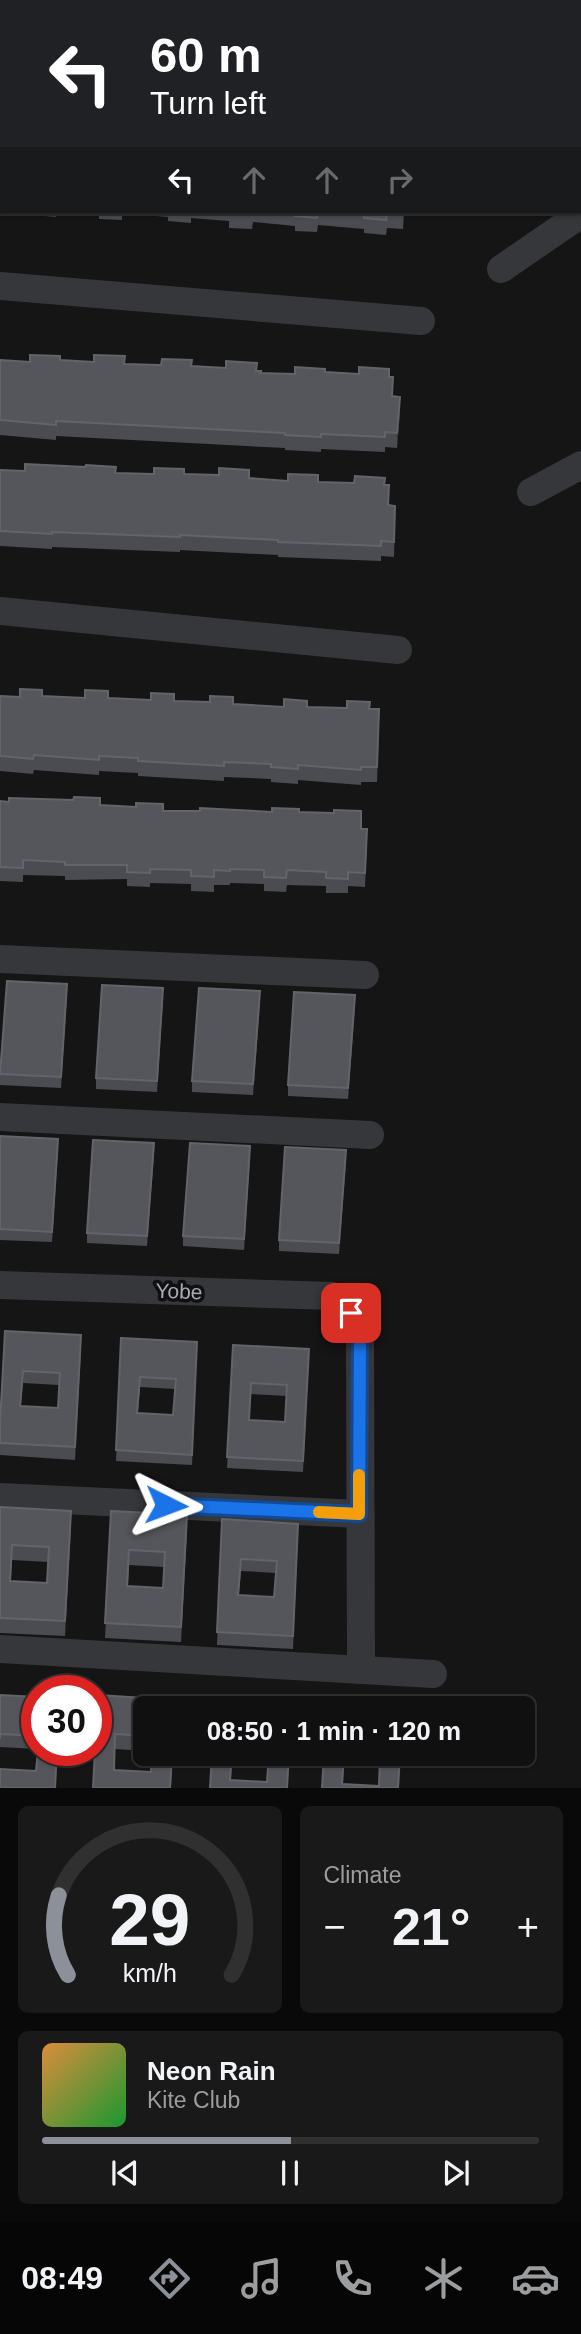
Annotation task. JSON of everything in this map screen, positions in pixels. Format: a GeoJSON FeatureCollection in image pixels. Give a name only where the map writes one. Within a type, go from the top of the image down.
{"type":"FeatureCollection","features":[{"type":"Feature","properties":{"kind":"street"},"geometry":{"type":"LineString","coordinates":[[501,269],[581,214]]}},
{"type":"Feature","properties":{"kind":"street"},"geometry":{"type":"LineString","coordinates":[[0,286],[421,321]]}},
{"type":"Feature","properties":{"kind":"street"},"geometry":{"type":"LineString","coordinates":[[531,492],[581,464]]}},
{"type":"Feature","properties":{"kind":"street"},"geometry":{"type":"LineString","coordinates":[[0,611],[398,650]]}},
{"type":"Feature","properties":{"kind":"street"},"geometry":{"type":"LineString","coordinates":[[0,959],[365,975]]}},
{"type":"Feature","properties":{"kind":"street"},"geometry":{"type":"LineString","coordinates":[[0,1117],[370,1135]]}},
{"type":"Feature","properties":{"kind":"street","name":"Yobe"},"geometry":{"type":"LineString","coordinates":[[0,1285],[332,1296],[351,1313],[360,1334],[359,1514]]}},
{"type":"Feature","properties":{"kind":"street"},"geometry":{"type":"LineString","coordinates":[[0,1497],[359,1514],[361,1670]]}},
{"type":"Feature","properties":{"kind":"street"},"geometry":{"type":"LineString","coordinates":[[0,1649],[433,1674]]}},
{"type":"Feature","properties":{"kind":"building"},"geometry":{"type":"Polygon","coordinates":[[[295,214],[318,214],[317,218],[295,214]]]}},
{"type":"Feature","properties":{"kind":"building"},"geometry":{"type":"Polygon","coordinates":[[[364,214],[387,214],[386,220],[364,218],[364,214]]]}},
{"type":"Feature","properties":{"kind":"building"},"geometry":{"type":"Polygon","coordinates":[[[30,355],[60,356],[60,360],[94,362],[94,355],[125,356],[124,364],[161,365],[162,359],[192,360],[191,366],[226,368],[226,361],[257,363],[256,371],[261,371],[260,373],[295,374],[295,367],[359,374],[359,367],[389,369],[389,377],[393,377],[392,396],[400,397],[397,433],[385,432],[385,437],[321,434],[321,437],[0,420],[0,360],[30,362],[30,355]]]}},
{"type":"Feature","properties":{"kind":"building"},"geometry":{"type":"Polygon","coordinates":[[[25,464],[116,467],[115,473],[154,474],[154,468],[184,469],[184,474],[219,475],[219,468],[249,470],[249,478],[288,481],[288,474],[318,475],[318,482],[354,483],[355,476],[385,478],[384,485],[389,485],[388,505],[395,506],[394,542],[381,541],[381,546],[180,535],[0,531],[0,470],[25,471],[25,464]]]}},
{"type":"Feature","properties":{"kind":"building"},"geometry":{"type":"Polygon","coordinates":[[[20,689],[42,690],[42,696],[85,698],[85,690],[108,691],[108,698],[151,700],[151,693],[174,694],[174,701],[210,702],[210,696],[233,697],[233,704],[284,707],[284,699],[307,701],[307,707],[347,708],[347,701],[370,702],[369,709],[379,709],[377,767],[361,767],[361,770],[298,765],[298,769],[271,767],[271,764],[224,762],[224,766],[99,756],[99,760],[34,755],[33,759],[0,756],[0,696],[20,697],[20,689]]]}},
{"type":"Feature","properties":{"kind":"building"},"geometry":{"type":"Polygon","coordinates":[[[74,797],[100,798],[100,805],[136,807],[136,803],[163,804],[163,811],[200,811],[200,808],[272,812],[272,808],[299,809],[299,812],[361,811],[361,829],[367,829],[365,873],[348,872],[348,879],[326,878],[326,872],[287,870],[286,878],[264,877],[264,870],[230,869],[214,870],[214,877],[191,876],[191,870],[150,869],[150,873],[127,872],[127,865],[65,865],[65,862],[23,860],[23,868],[0,867],[0,801],[9,802],[9,798],[73,800],[74,797]]]}},
{"type":"Feature","properties":{"kind":"building"},"geometry":{"type":"Polygon","coordinates":[[[7,981],[67,984],[61,1077],[0,1074],[7,981]]]}},
{"type":"Feature","properties":{"kind":"building"},"geometry":{"type":"Polygon","coordinates":[[[102,985],[163,988],[157,1081],[96,1078],[102,985]]]}},
{"type":"Feature","properties":{"kind":"building"},"geometry":{"type":"Polygon","coordinates":[[[199,988],[260,991],[253,1084],[192,1081],[199,988]]]}},
{"type":"Feature","properties":{"kind":"building"},"geometry":{"type":"Polygon","coordinates":[[[294,992],[355,995],[348,1088],[288,1085],[294,992]]]}},
{"type":"Feature","properties":{"kind":"building"},"geometry":{"type":"Polygon","coordinates":[[[0,1136],[58,1139],[52,1232],[0,1229],[0,1136]]]}},
{"type":"Feature","properties":{"kind":"building"},"geometry":{"type":"Polygon","coordinates":[[[93,1140],[154,1143],[147,1236],[87,1233],[93,1140]]]}},
{"type":"Feature","properties":{"kind":"building"},"geometry":{"type":"Polygon","coordinates":[[[190,1143],[250,1146],[244,1239],[183,1236],[190,1143]]]}},
{"type":"Feature","properties":{"kind":"building"},"geometry":{"type":"Polygon","coordinates":[[[285,1147],[346,1150],[339,1243],[279,1240],[285,1147]]]}},
{"type":"Feature","properties":{"kind":"building"},"geometry":{"type":"Polygon","coordinates":[[[5,1331],[81,1335],[75,1447],[0,1443],[5,1331]],[[23,1371],[20,1406],[58,1408],[60,1373],[23,1371]]]}},
{"type":"Feature","properties":{"kind":"building"},"geometry":{"type":"Polygon","coordinates":[[[121,1338],[197,1342],[192,1455],[116,1450],[121,1338]],[[140,1377],[137,1413],[173,1415],[176,1379],[140,1377]]]}},
{"type":"Feature","properties":{"kind":"building"},"geometry":{"type":"Polygon","coordinates":[[[233,1345],[309,1349],[303,1461],[227,1457],[233,1345]],[[251,1383],[249,1420],[285,1422],[287,1385],[251,1383]]]}},
{"type":"Feature","properties":{"kind":"building"},"geometry":{"type":"Polygon","coordinates":[[[0,1507],[71,1511],[65,1621],[0,1618],[0,1507]],[[12,1545],[10,1581],[47,1583],[49,1547],[12,1545]]]}},
{"type":"Feature","properties":{"kind":"building"},"geometry":{"type":"Polygon","coordinates":[[[111,1511],[187,1515],[181,1627],[105,1623],[111,1511]],[[129,1550],[127,1586],[163,1588],[165,1552],[129,1550]]]}},
{"type":"Feature","properties":{"kind":"building"},"geometry":{"type":"Polygon","coordinates":[[[222,1519],[298,1524],[293,1636],[217,1632],[222,1519]],[[241,1559],[238,1595],[274,1597],[277,1561],[241,1559]]]}},
{"type":"Feature","properties":{"kind":"building"},"geometry":{"type":"Polygon","coordinates":[[[0,1695],[21,1696],[21,1735],[0,1734],[0,1695]]]}},
{"type":"Feature","properties":{"kind":"building"},"geometry":{"type":"Polygon","coordinates":[[[112,1696],[133,1697],[133,1735],[115,1734],[114,1770],[151,1772],[151,1766],[171,1766],[170,1788],[93,1788],[94,1766],[112,1766],[112,1696]]]}},
{"type":"Feature","properties":{"kind":"building"},"geometry":{"type":"Polygon","coordinates":[[[36,1766],[56,1766],[55,1788],[0,1788],[0,1769],[36,1771],[36,1766]]]}},
{"type":"Feature","properties":{"kind":"building"},"geometry":{"type":"Polygon","coordinates":[[[211,1766],[231,1766],[230,1780],[267,1782],[268,1766],[288,1766],[287,1788],[210,1788],[211,1766]]]}},
{"type":"Feature","properties":{"kind":"building"},"geometry":{"type":"Polygon","coordinates":[[[323,1766],[343,1766],[342,1784],[379,1786],[380,1766],[399,1766],[398,1788],[322,1788],[323,1766]]]}},
{"type":"Feature","properties":{"kind":"slow traffic"},"geometry":{"type":"LineString","coordinates":[[319,1512],[359,1514],[359,1475]]}},
{"type":"Feature","properties":{"kind":"route"},"geometry":{"type":"LineString","coordinates":[[166,1505],[359,1514],[360,1334],[351,1313]]}}]}
